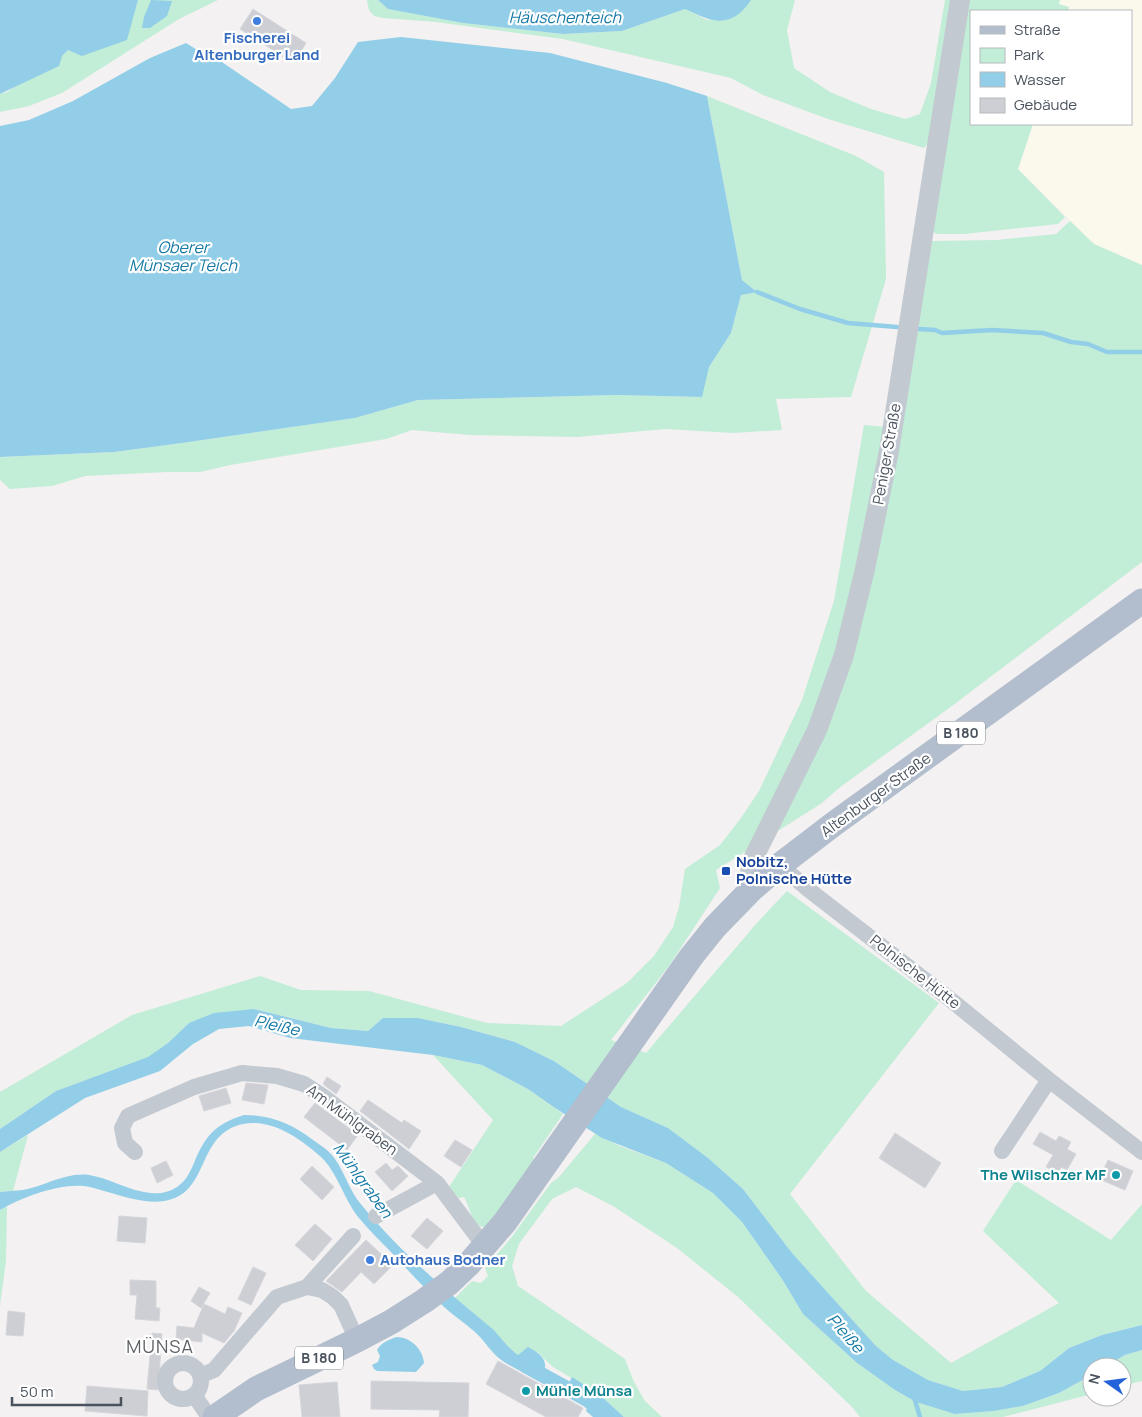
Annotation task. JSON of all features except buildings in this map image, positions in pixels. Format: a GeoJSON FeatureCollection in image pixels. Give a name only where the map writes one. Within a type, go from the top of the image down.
{"type":"FeatureCollection","features":[{"type":"Feature","properties":{"kind":"main road","name":"Altenburger Straße"},"geometry":{"type":"LineString","coordinates":[[485,1247],[524,1198],[691,957],[715,926],[752,889],[780,865],[835,824],[1142,601]]}},
{"type":"Feature","properties":{"kind":"main road","name":"B 180"},"geometry":{"type":"LineString","coordinates":[[214,1417],[256,1389],[357,1340],[424,1301],[449,1283],[485,1247]]}},
{"type":"Feature","properties":{"kind":"street","name":"Peniger Straße"},"geometry":{"type":"LineString","coordinates":[[752,889],[750,865],[817,730],[844,655],[865,569],[888,452],[960,0]]}},
{"type":"Feature","properties":{"kind":"street","name":"Polnische Hütte"},"geometry":{"type":"LineString","coordinates":[[780,865],[1142,1152]]}},
{"type":"Feature","properties":{"kind":"street","name":"Am Mühlgraben"},"geometry":{"type":"LineString","coordinates":[[135,1152],[125,1143],[122,1128],[128,1116],[194,1087],[242,1073],[276,1076],[304,1084],[324,1096],[437,1183],[485,1247]]}},
{"type":"Feature","properties":{"kind":"street"},"geometry":{"type":"LineString","coordinates":[[1002,1151],[1049,1080]]}},
{"type":"Feature","properties":{"kind":"street"},"geometry":{"type":"LineString","coordinates":[[376,1216],[437,1183]]}},
{"type":"Feature","properties":{"kind":"street"},"geometry":{"type":"LineString","coordinates":[[307,1287],[354,1236]]}},
{"type":"Feature","properties":{"kind":"street"},"geometry":{"type":"LineString","coordinates":[[200,1376],[214,1370],[277,1296],[307,1287],[322,1290],[341,1305],[357,1340]]}},
{"type":"Feature","properties":{"kind":"street"},"geometry":{"type":"LineString","coordinates":[[187,1364],[192,1366],[200,1376],[200,1386],[194,1395],[183,1399],[172,1395],[165,1385],[166,1373],[175,1365],[187,1364]]}},
{"type":"Feature","properties":{"kind":"street"},"geometry":{"type":"LineString","coordinates":[[194,1395],[209,1417]]}},
{"type":"Feature","properties":{"kind":"shaded area"},"geometry":{"type":"Polygon","coordinates":[[[1060,0],[1142,0],[1142,265],[1094,244],[1018,169],[1033,125],[1132,125],[1132,10],[1068,10],[1069,7],[1058,4],[1060,0]]]}},
{"type":"Feature","properties":{"kind":"green space"},"geometry":{"type":"Polygon","coordinates":[[[138,0],[218,0],[179,19],[62,93],[29,106],[0,112],[0,94],[7,92],[62,56],[68,50],[126,40],[138,0]]]}},
{"type":"Feature","properties":{"kind":"green space"},"geometry":{"type":"Polygon","coordinates":[[[367,0],[378,0],[388,9],[463,23],[563,34],[622,31],[685,9],[707,20],[739,13],[751,0],[795,0],[787,30],[794,68],[830,92],[871,109],[905,119],[920,114],[931,83],[945,0],[953,0],[928,144],[924,148],[828,119],[763,95],[731,78],[563,39],[436,22],[383,18],[374,16],[369,10],[367,0]]]}},
{"type":"Feature","properties":{"kind":"green space"},"geometry":{"type":"Polygon","coordinates":[[[968,0],[1060,0],[1059,4],[1069,7],[1068,10],[970,10],[970,125],[1033,125],[1018,169],[1065,217],[1058,224],[964,234],[937,234],[932,231],[968,0]]]}},
{"type":"Feature","properties":{"kind":"green space"},"geometry":{"type":"Polygon","coordinates":[[[707,96],[856,156],[884,172],[886,279],[851,397],[776,399],[782,430],[733,433],[665,429],[577,437],[470,435],[412,430],[386,439],[230,465],[200,472],[85,476],[52,486],[10,489],[0,480],[0,457],[114,452],[182,443],[355,418],[418,400],[617,395],[701,397],[709,367],[731,333],[741,294],[757,292],[742,280],[707,96]]]}},
{"type":"Feature","properties":{"kind":"green space"},"geometry":{"type":"Polygon","coordinates":[[[1070,221],[1094,244],[1142,265],[1142,562],[952,706],[839,788],[822,803],[716,870],[720,888],[669,966],[611,1040],[646,1053],[756,924],[787,891],[939,1003],[790,1194],[866,1291],[951,1363],[1059,1303],[983,1231],[1016,1180],[1111,1240],[1142,1204],[1142,1325],[1102,1335],[1069,1348],[1040,1371],[1002,1387],[963,1391],[928,1380],[893,1360],[876,1346],[792,1253],[743,1189],[708,1158],[668,1128],[621,1107],[554,1061],[515,1042],[461,1027],[418,1018],[383,1018],[368,1031],[331,1028],[254,1009],[189,1023],[168,1043],[149,1057],[56,1091],[0,1129],[0,1092],[132,1015],[260,976],[301,990],[369,991],[487,1023],[561,1026],[627,983],[654,956],[673,927],[679,907],[685,869],[720,845],[759,791],[802,700],[834,601],[864,425],[897,428],[932,241],[997,240],[1056,234],[1070,221]]]}},
{"type":"Feature","properties":{"kind":"green space"},"geometry":{"type":"Polygon","coordinates":[[[433,1055],[482,1065],[528,1089],[563,1114],[533,1158],[536,1161],[487,1228],[477,1224],[464,1197],[459,1198],[449,1187],[493,1120],[433,1055]]]}},
{"type":"Feature","properties":{"kind":"green space"},"geometry":{"type":"Polygon","coordinates":[[[595,1134],[620,1146],[666,1163],[713,1193],[742,1222],[782,1279],[803,1314],[857,1363],[895,1390],[916,1402],[955,1414],[994,1411],[1023,1406],[1059,1393],[1082,1380],[1082,1397],[1003,1417],[860,1417],[852,1407],[738,1297],[677,1248],[613,1206],[576,1187],[552,1199],[519,1244],[512,1266],[518,1286],[625,1359],[634,1382],[645,1401],[662,1417],[624,1417],[600,1395],[553,1367],[537,1352],[523,1351],[518,1355],[510,1350],[490,1327],[454,1299],[472,1281],[481,1283],[488,1276],[485,1268],[511,1238],[551,1183],[559,1177],[595,1134]]]}},
{"type":"Feature","properties":{"kind":"green space"},"geometry":{"type":"Polygon","coordinates":[[[28,1135],[13,1191],[0,1192],[0,1152],[28,1135]]]}},
{"type":"Feature","properties":{"kind":"green space"},"geometry":{"type":"Polygon","coordinates":[[[7,1206],[6,1260],[0,1305],[0,1210],[7,1206]]]}},
{"type":"Feature","properties":{"kind":"green space"},"geometry":{"type":"Polygon","coordinates":[[[1142,1350],[1142,1381],[1132,1384],[1132,1357],[1122,1357],[1142,1350]]]}},
{"type":"Feature","properties":{"kind":"water"},"geometry":{"type":"Polygon","coordinates":[[[0,0],[138,0],[127,40],[82,56],[68,50],[62,56],[59,66],[0,94],[0,0]]]}},
{"type":"Feature","properties":{"kind":"water"},"geometry":{"type":"Polygon","coordinates":[[[151,0],[172,1],[167,16],[150,28],[142,28],[144,17],[151,0]]]}},
{"type":"Feature","properties":{"kind":"water","name":"Häuschenteich"},"geometry":{"type":"Polygon","coordinates":[[[378,0],[751,0],[744,10],[736,16],[721,21],[712,20],[685,9],[622,31],[563,34],[463,23],[388,9],[378,0]]]}},
{"type":"Feature","properties":{"kind":"water","name":"Oberer Münsaer Teich"},"geometry":{"type":"Polygon","coordinates":[[[401,37],[550,53],[667,83],[707,96],[742,280],[757,292],[741,295],[731,333],[709,367],[702,397],[617,395],[418,400],[355,418],[182,443],[114,452],[0,457],[0,126],[29,120],[73,101],[150,58],[186,43],[202,53],[213,56],[291,109],[312,106],[335,78],[358,42],[401,37]]]}},
{"type":"Feature","properties":{"kind":"water","name":"Pleiße"},"geometry":{"type":"Polygon","coordinates":[[[254,1009],[331,1028],[368,1031],[383,1018],[418,1018],[461,1027],[515,1042],[554,1061],[621,1107],[668,1128],[708,1158],[743,1189],[792,1253],[876,1346],[893,1360],[928,1380],[963,1391],[1002,1387],[1040,1371],[1069,1348],[1102,1335],[1142,1325],[1142,1350],[1122,1357],[1082,1357],[1082,1380],[1059,1393],[1023,1406],[994,1411],[955,1414],[916,1402],[895,1390],[857,1363],[803,1314],[782,1279],[742,1222],[713,1193],[666,1163],[602,1138],[528,1089],[482,1065],[433,1055],[290,1038],[249,1026],[219,1029],[193,1044],[160,1071],[85,1098],[0,1152],[0,1129],[56,1091],[148,1057],[168,1043],[189,1023],[214,1013],[254,1009]]]}},
{"type":"Feature","properties":{"kind":"water"},"geometry":{"type":"Polygon","coordinates":[[[244,1115],[272,1118],[280,1121],[305,1134],[326,1150],[338,1163],[360,1203],[405,1252],[493,1330],[514,1352],[518,1355],[528,1347],[542,1357],[545,1369],[540,1381],[500,1359],[475,1332],[442,1305],[359,1218],[336,1178],[321,1157],[295,1137],[275,1127],[254,1123],[243,1124],[228,1130],[217,1139],[189,1187],[179,1196],[164,1201],[146,1201],[90,1187],[68,1186],[31,1195],[0,1210],[0,1192],[23,1190],[64,1177],[80,1175],[99,1177],[144,1192],[167,1192],[180,1185],[185,1179],[202,1145],[212,1132],[225,1122],[244,1115]]]}},
{"type":"Feature","properties":{"kind":"water"},"geometry":{"type":"Polygon","coordinates":[[[397,1337],[407,1339],[421,1353],[424,1363],[416,1372],[377,1371],[374,1369],[372,1365],[378,1362],[380,1356],[377,1350],[386,1342],[397,1337]]]}},
{"type":"Feature","properties":{"kind":"water"},"geometry":{"type":"Polygon","coordinates":[[[572,1377],[600,1395],[624,1417],[593,1417],[586,1411],[587,1407],[559,1392],[564,1383],[568,1385],[572,1377]]]}},
{"type":"Feature","properties":{"kind":"waterway"},"geometry":{"type":"LineString","coordinates":[[757,292],[800,309],[848,323],[897,327]]}},
{"type":"Feature","properties":{"kind":"waterway"},"geometry":{"type":"LineString","coordinates":[[919,329],[935,330],[942,333],[992,330],[1043,333],[1071,342],[1088,344],[1107,352],[1142,352]]}},
{"type":"Feature","properties":{"kind":"waterway","name":"Mühlgraben"},"geometry":{"type":"LineString","coordinates":[[526,1366],[588,1400],[610,1417]]}},
{"type":"Feature","properties":{"kind":"waterway"},"geometry":{"type":"LineString","coordinates":[[914,1397],[920,1417]]}},
{"type":"Feature","properties":{"kind":"place","name":"Fischerei Altenburger Land"},"geometry":{"type":"Point","coordinates":[257,21]}},
{"type":"Feature","properties":{"kind":"place","name":"Nobitz, Polnische Hütte"},"geometry":{"type":"Point","coordinates":[726,871]}},
{"type":"Feature","properties":{"kind":"place","name":"The Wilschzer MF"},"geometry":{"type":"Point","coordinates":[1116,1175]}},
{"type":"Feature","properties":{"kind":"place","name":"Autohaus Bodner"},"geometry":{"type":"Point","coordinates":[370,1260]}},
{"type":"Feature","properties":{"kind":"place","name":"Mühle Münsa"},"geometry":{"type":"Point","coordinates":[526,1391]}},
{"type":"Feature","properties":{"kind":"district","name":"MÜNSA"},"geometry":{"type":"Point","coordinates":[160,1347]}}]}
